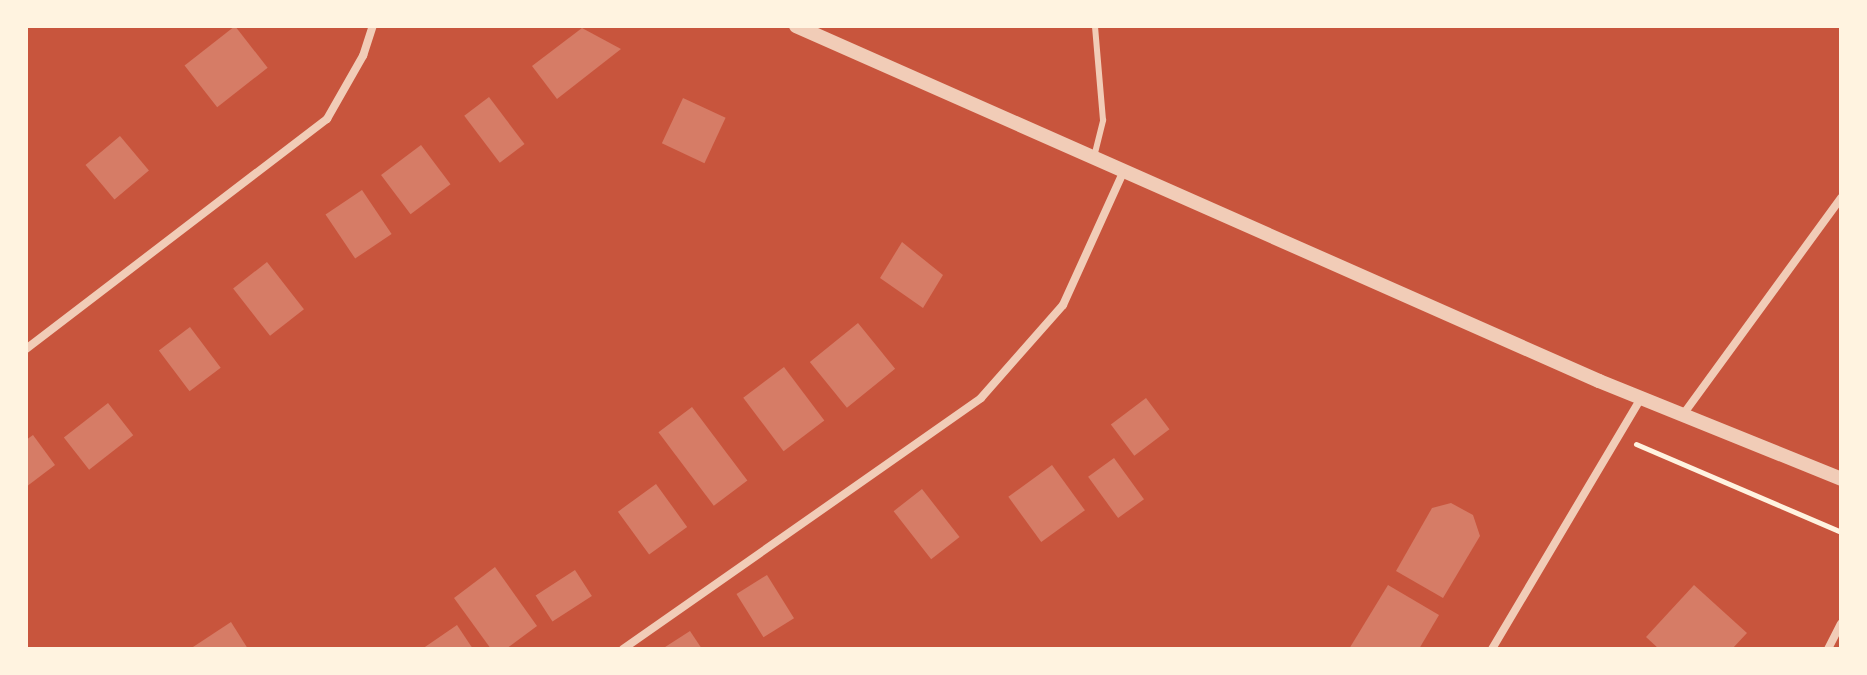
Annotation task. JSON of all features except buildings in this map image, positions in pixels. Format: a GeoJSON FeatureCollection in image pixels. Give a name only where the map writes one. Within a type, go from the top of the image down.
{"type":"FeatureCollection","features":[{"type":"Feature","properties":{"kind":"street"},"geometry":{"type":"LineString","coordinates":[[26,349],[327,119],[363,56],[373,26]]}},
{"type":"Feature","properties":{"kind":"street"},"geometry":{"type":"LineString","coordinates":[[796,26],[1093,160],[1682,416],[1841,479]]}},
{"type":"Feature","properties":{"kind":"street"},"geometry":{"type":"LineString","coordinates":[[623,649],[981,398],[1063,305],[1123,173]]}},
{"type":"Feature","properties":{"kind":"street"},"geometry":{"type":"LineString","coordinates":[[1682,416],[1841,198]]}},
{"type":"Feature","properties":{"kind":"street"},"geometry":{"type":"LineString","coordinates":[[1492,649],[1641,398]]}},
{"type":"Feature","properties":{"kind":"street"},"geometry":{"type":"LineString","coordinates":[[1828,649],[1841,624]]}},
{"type":"Feature","properties":{"kind":"lane"},"geometry":{"type":"LineString","coordinates":[[1093,160],[1103,120],[1095,26]]}},
{"type":"Feature","properties":{"kind":"path"},"geometry":{"type":"LineString","coordinates":[[1618,436],[1841,532]]}}]}
